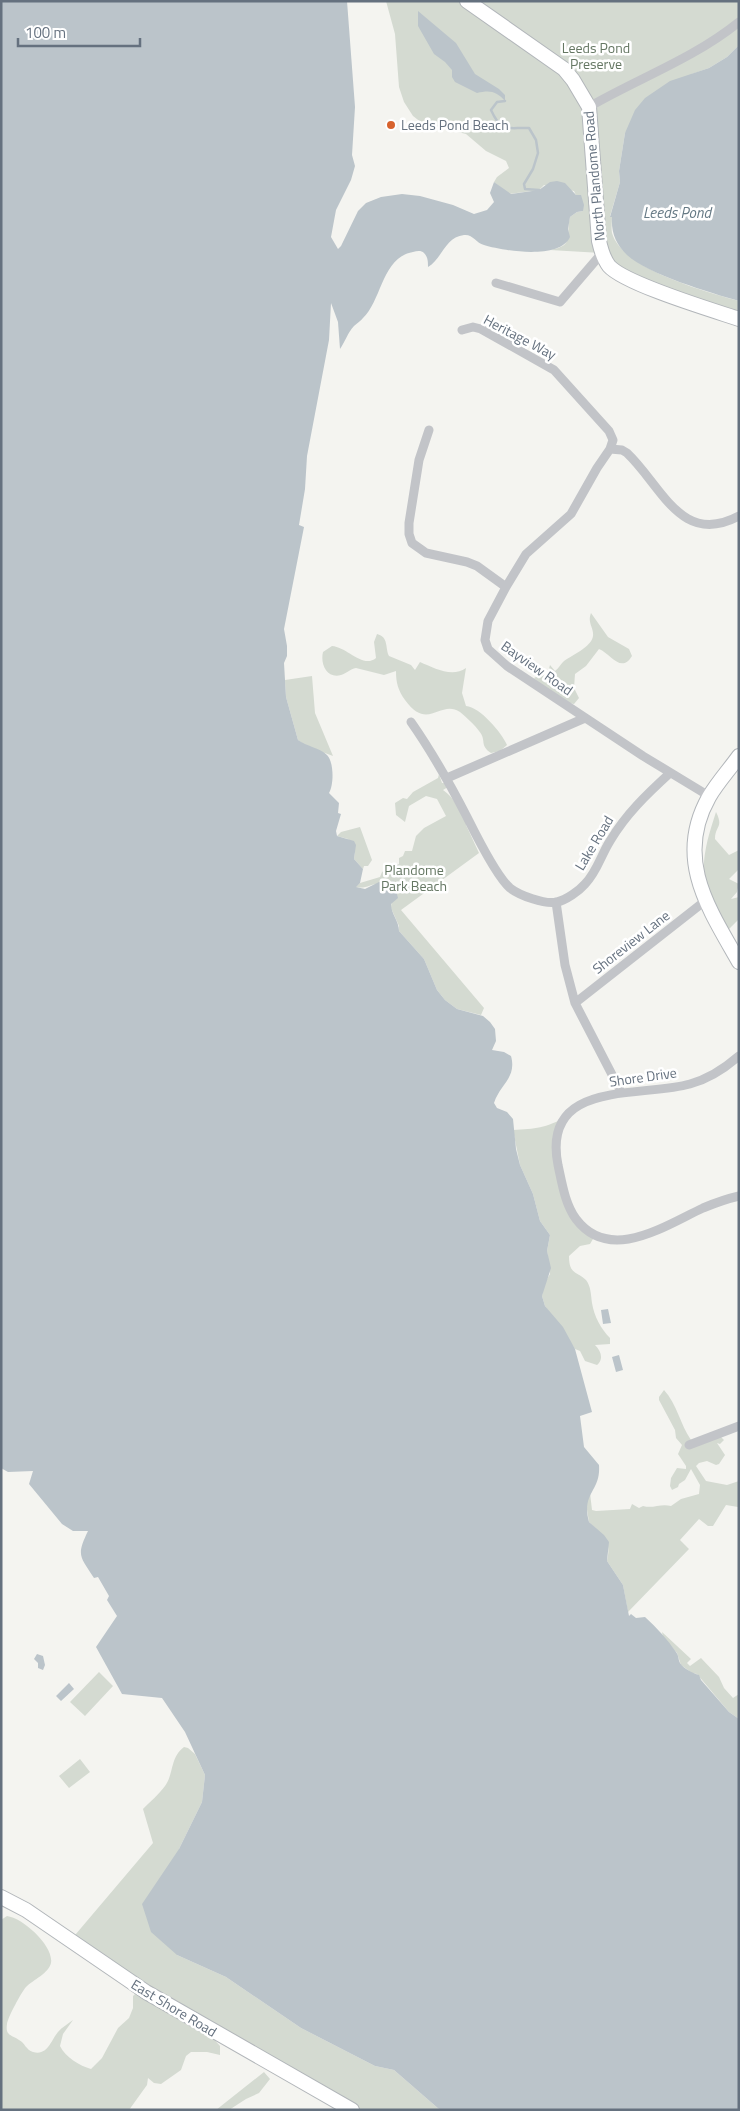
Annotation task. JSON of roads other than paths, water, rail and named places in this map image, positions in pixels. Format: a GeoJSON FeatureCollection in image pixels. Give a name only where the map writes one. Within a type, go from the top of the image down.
{"type":"FeatureCollection","features":[{"type":"Feature","properties":{"kind":"main road","name":"North Plandome Road"},"geometry":{"type":"LineString","coordinates":[[467,1],[564,69],[589,107],[599,241],[602,253],[609,266],[622,275],[739,319]]}},
{"type":"Feature","properties":{"kind":"main road"},"geometry":{"type":"LineString","coordinates":[[739,756],[709,796],[699,823],[695,847],[696,872],[705,901],[739,962]]}},
{"type":"Feature","properties":{"kind":"main road","name":"East Shore Road"},"geometry":{"type":"LineString","coordinates":[[1,1897],[26,1910],[146,1992],[352,2110]]}},
{"type":"Feature","properties":{"kind":"street"},"geometry":{"type":"LineString","coordinates":[[589,107],[618,90],[657,73],[698,51],[739,22]]}},
{"type":"Feature","properties":{"kind":"street"},"geometry":{"type":"LineString","coordinates":[[496,283],[560,302],[602,253]]}},
{"type":"Feature","properties":{"kind":"street","name":"Heritage Way"},"geometry":{"type":"LineString","coordinates":[[462,330],[473,327],[481,329],[554,370],[611,434],[613,440],[610,449]]}},
{"type":"Feature","properties":{"kind":"street"},"geometry":{"type":"LineString","coordinates":[[429,430],[419,460],[409,523],[409,534],[412,543],[426,554],[467,562],[477,566],[506,587]]}},
{"type":"Feature","properties":{"kind":"street"},"geometry":{"type":"LineString","coordinates":[[610,449],[622,450],[628,454],[671,505],[691,522],[708,526],[718,525],[739,516]]}},
{"type":"Feature","properties":{"kind":"street","name":"Bayview Road"},"geometry":{"type":"LineString","coordinates":[[610,449],[571,514],[526,554],[506,587],[485,630],[485,640],[488,649],[507,666],[670,773],[709,796]]}},
{"type":"Feature","properties":{"kind":"street"},"geometry":{"type":"LineString","coordinates":[[446,778],[585,718]]}},
{"type":"Feature","properties":{"kind":"street"},"geometry":{"type":"LineString","coordinates":[[411,722],[446,778],[484,849],[506,884],[524,896],[556,902],[564,965],[575,1004],[621,1092]]}},
{"type":"Feature","properties":{"kind":"street","name":"Lake Road"},"geometry":{"type":"LineString","coordinates":[[556,902],[574,893],[591,878],[609,843],[626,817],[647,793],[670,773]]}},
{"type":"Feature","properties":{"kind":"street","name":"Shoreview Lane"},"geometry":{"type":"LineString","coordinates":[[575,1004],[705,901]]}},
{"type":"Feature","properties":{"kind":"street","name":"Shore Drive"},"geometry":{"type":"LineString","coordinates":[[739,1056],[714,1074],[688,1084],[621,1092],[599,1098],[576,1109],[566,1117],[558,1128],[555,1149],[564,1191],[572,1213],[582,1226],[602,1237],[625,1240],[650,1234],[701,1209],[739,1196]]}},
{"type":"Feature","properties":{"kind":"street"},"geometry":{"type":"LineString","coordinates":[[689,1445],[739,1426]]}},
{"type":"Feature","properties":{"kind":"water"},"geometry":{"type":"Polygon","coordinates":[[[1,1],[347,1],[355,107],[352,155],[355,166],[351,180],[336,210],[331,237],[338,249],[358,211],[366,203],[381,197],[402,194],[420,196],[453,205],[474,214],[487,210],[494,202],[490,193],[494,182],[511,194],[539,190],[550,182],[557,181],[565,183],[576,195],[581,195],[584,205],[583,211],[577,212],[570,217],[568,229],[570,237],[564,244],[555,249],[530,252],[504,250],[484,245],[470,236],[464,235],[452,240],[428,267],[427,258],[422,251],[403,256],[389,270],[369,310],[352,328],[340,349],[338,322],[331,303],[329,340],[307,456],[305,489],[299,525],[304,527],[284,629],[287,646],[287,656],[284,663],[286,697],[298,740],[327,755],[331,763],[332,779],[329,793],[339,803],[338,813],[341,814],[336,831],[337,836],[354,841],[356,845],[354,859],[363,869],[360,883],[356,887],[365,889],[379,882],[392,885],[393,880],[398,898],[391,904],[391,908],[399,931],[424,959],[437,990],[445,1000],[457,1009],[483,1016],[490,1022],[495,1029],[496,1041],[492,1050],[504,1052],[511,1056],[512,1070],[510,1076],[494,1103],[497,1108],[507,1112],[513,1119],[516,1149],[520,1165],[533,1194],[540,1221],[550,1235],[547,1251],[551,1268],[542,1296],[545,1306],[563,1327],[575,1349],[592,1412],[580,1416],[584,1447],[599,1465],[597,1481],[587,1504],[589,1522],[609,1542],[607,1561],[623,1585],[629,1616],[631,1614],[636,1618],[645,1617],[673,1647],[679,1662],[699,1675],[701,1680],[729,1712],[739,1719],[739,2110],[440,2110],[394,2070],[375,2066],[301,2028],[226,1977],[177,1955],[151,1932],[142,1904],[179,1849],[202,1802],[205,1775],[185,1732],[162,1698],[122,1694],[96,1647],[117,1616],[107,1600],[109,1596],[98,1577],[94,1578],[81,1556],[82,1546],[88,1531],[73,1531],[62,1524],[29,1484],[33,1471],[8,1472],[1,1468],[1,1]]]}},
{"type":"Feature","properties":{"kind":"water"},"geometry":{"type":"Polygon","coordinates":[[[418,11],[456,43],[475,74],[499,89],[505,95],[505,101],[496,93],[477,93],[455,82],[452,77],[452,70],[434,54],[418,26],[418,11]]]}},
{"type":"Feature","properties":{"kind":"water","name":"Leeds Pond"},"geometry":{"type":"Polygon","coordinates":[[[739,45],[739,301],[664,276],[636,262],[627,255],[617,242],[612,228],[612,217],[610,217],[620,182],[619,171],[625,133],[635,110],[645,98],[670,81],[709,68],[727,57],[739,45]]]}},
{"type":"Feature","properties":{"kind":"water"},"geometry":{"type":"Polygon","coordinates":[[[608,1309],[611,1323],[603,1324],[601,1310],[608,1309]]]}},
{"type":"Feature","properties":{"kind":"water"},"geometry":{"type":"Polygon","coordinates":[[[619,1355],[623,1370],[616,1372],[612,1357],[619,1355]]]}},
{"type":"Feature","properties":{"kind":"water"},"geometry":{"type":"Polygon","coordinates":[[[37,1654],[43,1656],[45,1665],[43,1670],[38,1668],[38,1663],[34,1659],[37,1654]]]}},
{"type":"Feature","properties":{"kind":"water"},"geometry":{"type":"Polygon","coordinates":[[[69,1683],[74,1689],[61,1701],[56,1696],[69,1683]]]}},
{"type":"Feature","properties":{"kind":"waterway"},"geometry":{"type":"LineString","coordinates":[[505,101],[497,102],[491,110],[499,123],[506,128],[529,128],[536,140],[538,153],[533,169],[524,184],[525,189],[539,190]]}},
{"type":"Feature","properties":{"kind":"place","name":"Leeds Pond Beach"},"geometry":{"type":"Point","coordinates":[391,125]}},
{"type":"Feature","properties":{"kind":"park label","name":"Leeds Pond Preserve"},"geometry":{"type":"Point","coordinates":[596,56]}},
{"type":"Feature","properties":{"kind":"park label","name":"Plandome Park Beach"},"geometry":{"type":"Point","coordinates":[414,878]}}]}
